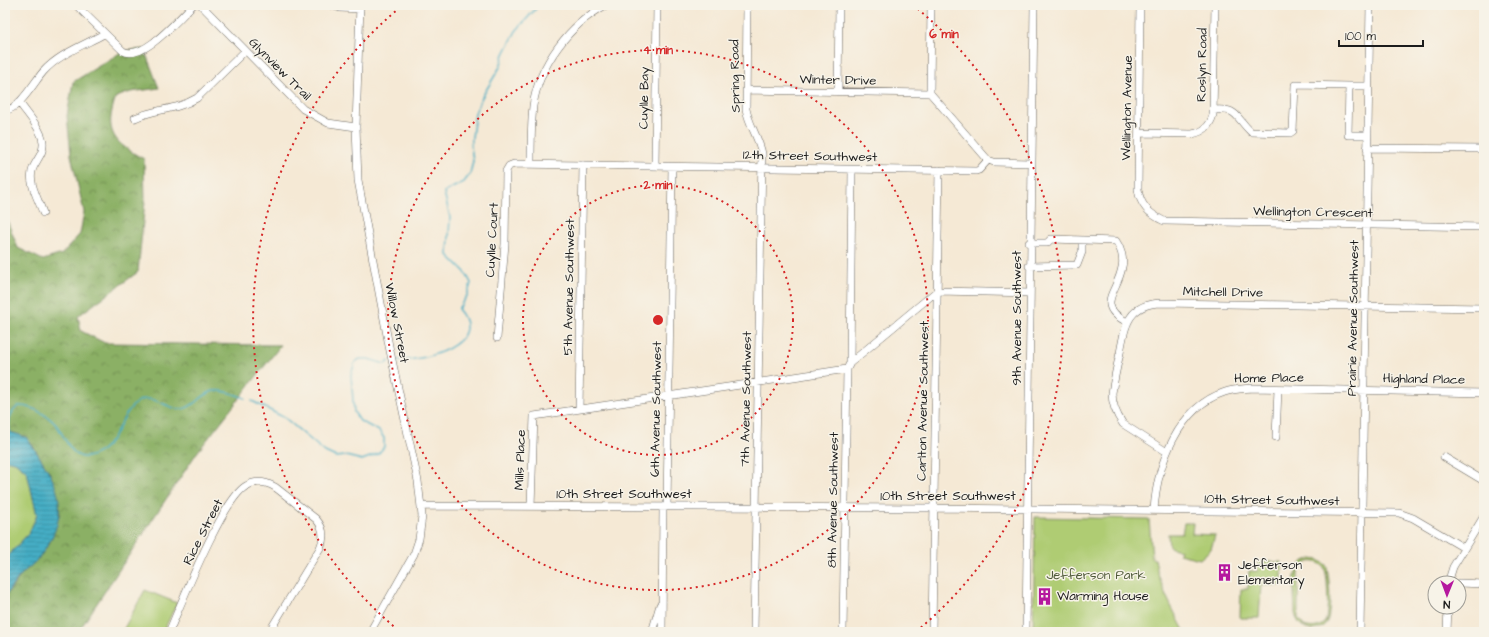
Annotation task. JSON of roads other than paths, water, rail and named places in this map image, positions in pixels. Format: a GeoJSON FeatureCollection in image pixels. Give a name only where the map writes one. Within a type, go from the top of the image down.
{"type":"FeatureCollection","features":[{"type":"Feature","properties":{"kind":"street"},"geometry":{"type":"LineString","coordinates":[[76,5],[123,52],[130,54],[144,49],[153,43],[193,5]]}},
{"type":"Feature","properties":{"kind":"street","name":"Glynview Trail"},"geometry":{"type":"LineString","coordinates":[[201,5],[303,109],[328,123],[356,127]]}},
{"type":"Feature","properties":{"kind":"street"},"geometry":{"type":"LineString","coordinates":[[331,5],[340,8],[360,7]]}},
{"type":"Feature","properties":{"kind":"street"},"geometry":{"type":"LineString","coordinates":[[583,165],[531,164],[533,104],[543,74],[558,47],[592,14],[606,5]]}},
{"type":"Feature","properties":{"kind":"street","name":"Cuylle Bay"},"geometry":{"type":"LineString","coordinates":[[655,166],[656,5]]}},
{"type":"Feature","properties":{"kind":"street","name":"Spring Road"},"geometry":{"type":"LineString","coordinates":[[747,5],[746,108],[749,122],[760,147],[762,167]]}},
{"type":"Feature","properties":{"kind":"street"},"geometry":{"type":"LineString","coordinates":[[838,92],[839,5]]}},
{"type":"Feature","properties":{"kind":"street"},"geometry":{"type":"LineString","coordinates":[[931,5],[930,93],[988,160],[994,162],[1030,163]]}},
{"type":"Feature","properties":{"kind":"street","name":"9th Avenue Southwest"},"geometry":{"type":"LineString","coordinates":[[1026,632],[1029,509],[1030,163],[1034,5]]}},
{"type":"Feature","properties":{"kind":"street","name":"Wellington Avenue"},"geometry":{"type":"LineString","coordinates":[[1140,5],[1140,133],[1138,189],[1139,196],[1146,210]]}},
{"type":"Feature","properties":{"kind":"street","name":"Roslyn Road"},"geometry":{"type":"LineString","coordinates":[[1140,133],[1192,134],[1199,133],[1210,124],[1213,115],[1215,5]]}},
{"type":"Feature","properties":{"kind":"street","name":"Prairie Avenue Southwest"},"geometry":{"type":"LineString","coordinates":[[1360,632],[1370,5]]}},
{"type":"Feature","properties":{"kind":"street","name":"Willow Street"},"geometry":{"type":"LineString","coordinates":[[360,7],[356,127],[360,196],[422,506],[422,528],[414,554],[371,632]]}},
{"type":"Feature","properties":{"kind":"street"},"geometry":{"type":"LineString","coordinates":[[5,110],[11,109],[19,102],[53,62],[104,34]]}},
{"type":"Feature","properties":{"kind":"street"},"geometry":{"type":"LineString","coordinates":[[135,118],[150,113],[177,108],[187,104],[196,98],[245,51]]}},
{"type":"Feature","properties":{"kind":"street"},"geometry":{"type":"LineString","coordinates":[[1213,110],[1230,109],[1251,132],[1290,133],[1293,131],[1295,85],[1368,86]]}},
{"type":"Feature","properties":{"kind":"street"},"geometry":{"type":"LineString","coordinates":[[1349,86],[1348,135],[1368,135]]}},
{"type":"Feature","properties":{"kind":"street","name":"Winter Drive"},"geometry":{"type":"LineString","coordinates":[[746,90],[930,93]]}},
{"type":"Feature","properties":{"kind":"street"},"geometry":{"type":"LineString","coordinates":[[19,102],[38,129],[43,142],[41,156],[33,168],[32,180],[43,213]]}},
{"type":"Feature","properties":{"kind":"street"},"geometry":{"type":"LineString","coordinates":[[1367,148],[1484,150]]}},
{"type":"Feature","properties":{"kind":"street","name":"12th Street Southwest"},"geometry":{"type":"LineString","coordinates":[[583,165],[976,171],[979,170],[988,160]]}},
{"type":"Feature","properties":{"kind":"street","name":"Cuylle Court"},"geometry":{"type":"LineString","coordinates":[[497,338],[505,244],[506,171],[509,166],[514,164],[531,164]]}},
{"type":"Feature","properties":{"kind":"street","name":"5th Avenue Southwest"},"geometry":{"type":"LineString","coordinates":[[579,409],[583,165]]}},
{"type":"Feature","properties":{"kind":"street","name":"6th Avenue Southwest"},"geometry":{"type":"LineString","coordinates":[[662,632],[672,167]]}},
{"type":"Feature","properties":{"kind":"street","name":"7th Avenue Southwest"},"geometry":{"type":"LineString","coordinates":[[754,632],[762,167]]}},
{"type":"Feature","properties":{"kind":"street","name":"8th Avenue Southwest"},"geometry":{"type":"LineString","coordinates":[[843,632],[852,170]]}},
{"type":"Feature","properties":{"kind":"street","name":"Carlton Avenue Southwest"},"geometry":{"type":"LineString","coordinates":[[932,632],[939,170]]}},
{"type":"Feature","properties":{"kind":"street","name":"Wellington Crescent"},"geometry":{"type":"LineString","coordinates":[[1146,210],[1164,221],[1484,227]]}},
{"type":"Feature","properties":{"kind":"street"},"geometry":{"type":"LineString","coordinates":[[1030,243],[1047,243],[1051,239],[1116,241],[1118,244],[1122,252],[1123,267],[1110,296],[1111,307],[1114,314],[1127,322],[1112,393],[1114,410],[1123,424],[1130,430],[1167,452]]}},
{"type":"Feature","properties":{"kind":"street"},"geometry":{"type":"LineString","coordinates":[[1029,266],[1077,265],[1082,252],[1082,240]]}},
{"type":"Feature","properties":{"kind":"street"},"geometry":{"type":"LineString","coordinates":[[579,409],[758,382],[848,366],[937,291],[1029,293]]}},
{"type":"Feature","properties":{"kind":"street","name":"Mitchell Drive"},"geometry":{"type":"LineString","coordinates":[[1127,322],[1136,310],[1152,303],[1484,308]]}},
{"type":"Feature","properties":{"kind":"street","name":"Home Place"},"geometry":{"type":"LineString","coordinates":[[1154,510],[1157,482],[1167,452],[1190,415],[1212,397],[1239,389],[1364,390]]}},
{"type":"Feature","properties":{"kind":"street"},"geometry":{"type":"LineString","coordinates":[[1276,436],[1278,389]]}},
{"type":"Feature","properties":{"kind":"street","name":"Highland Place"},"geometry":{"type":"LineString","coordinates":[[1364,390],[1484,392]]}},
{"type":"Feature","properties":{"kind":"street","name":"Mills Place"},"geometry":{"type":"LineString","coordinates":[[531,506],[534,416],[579,409]]}},
{"type":"Feature","properties":{"kind":"street"},"geometry":{"type":"LineString","coordinates":[[1444,457],[1484,481]]}},
{"type":"Feature","properties":{"kind":"street","name":"Rice Street"},"geometry":{"type":"LineString","coordinates":[[169,632],[220,521],[238,493],[247,485],[260,482],[268,483],[316,519],[323,529],[323,542],[320,548],[269,632]]}},
{"type":"Feature","properties":{"kind":"street","name":"10th Street Southwest"},"geometry":{"type":"LineString","coordinates":[[422,506],[934,508],[1399,514],[1409,516],[1464,548]]}},
{"type":"Feature","properties":{"kind":"street"},"geometry":{"type":"LineString","coordinates":[[1450,575],[1453,567],[1484,516]]}},
{"type":"Feature","properties":{"kind":"street"},"geometry":{"type":"LineString","coordinates":[[1467,583],[1484,584]]}},
{"type":"Feature","properties":{"kind":"street"},"geometry":{"type":"LineString","coordinates":[[652,632],[660,605],[662,587]]}},
{"type":"Feature","properties":{"kind":"street"},"geometry":{"type":"LineString","coordinates":[[1447,632],[1448,615]]}},
{"type":"Feature","properties":{"kind":"water"},"geometry":{"type":"Polygon","coordinates":[[[10,432],[26,437],[37,453],[53,482],[58,496],[59,510],[57,525],[50,541],[39,558],[19,577],[5,597],[5,559],[29,533],[37,515],[27,472],[15,462],[5,460],[5,434],[10,432]]]}},
{"type":"Feature","properties":{"kind":"waterway"},"geometry":{"type":"LineString","coordinates":[[397,360],[422,358],[436,354],[459,341],[465,332],[465,321],[458,309],[467,296],[471,283],[465,272],[448,255],[450,217],[444,192],[464,182],[470,174],[473,161],[471,146],[475,113],[482,97],[500,67],[504,54],[516,31],[539,5]]}},
{"type":"Feature","properties":{"kind":"waterway"},"geometry":{"type":"LineString","coordinates":[[252,401],[285,418],[325,452],[336,457],[346,456],[362,460],[378,454],[384,447],[384,438],[379,431],[360,421],[354,412],[351,375],[355,362],[360,359],[368,359],[385,364],[389,361]]}},
{"type":"Feature","properties":{"kind":"waterway"},"geometry":{"type":"LineString","coordinates":[[10,432],[9,421],[13,411],[18,406],[29,407],[50,419],[57,426],[69,446],[77,455],[87,457],[105,448],[111,441],[131,408],[137,402],[142,400],[147,399],[158,401],[173,408],[182,409],[187,408],[213,391],[225,392],[245,398]]}},
{"type":"Feature","properties":{"kind":"place","name":"Jefferson Elementary"},"geometry":{"type":"Point","coordinates":[1225,572]}},
{"type":"Feature","properties":{"kind":"place","name":"Warming House"},"geometry":{"type":"Point","coordinates":[1044,596]}},
{"type":"Feature","properties":{"kind":"park label","name":"Jefferson Park"},"geometry":{"type":"Point","coordinates":[1096,575]}}]}
